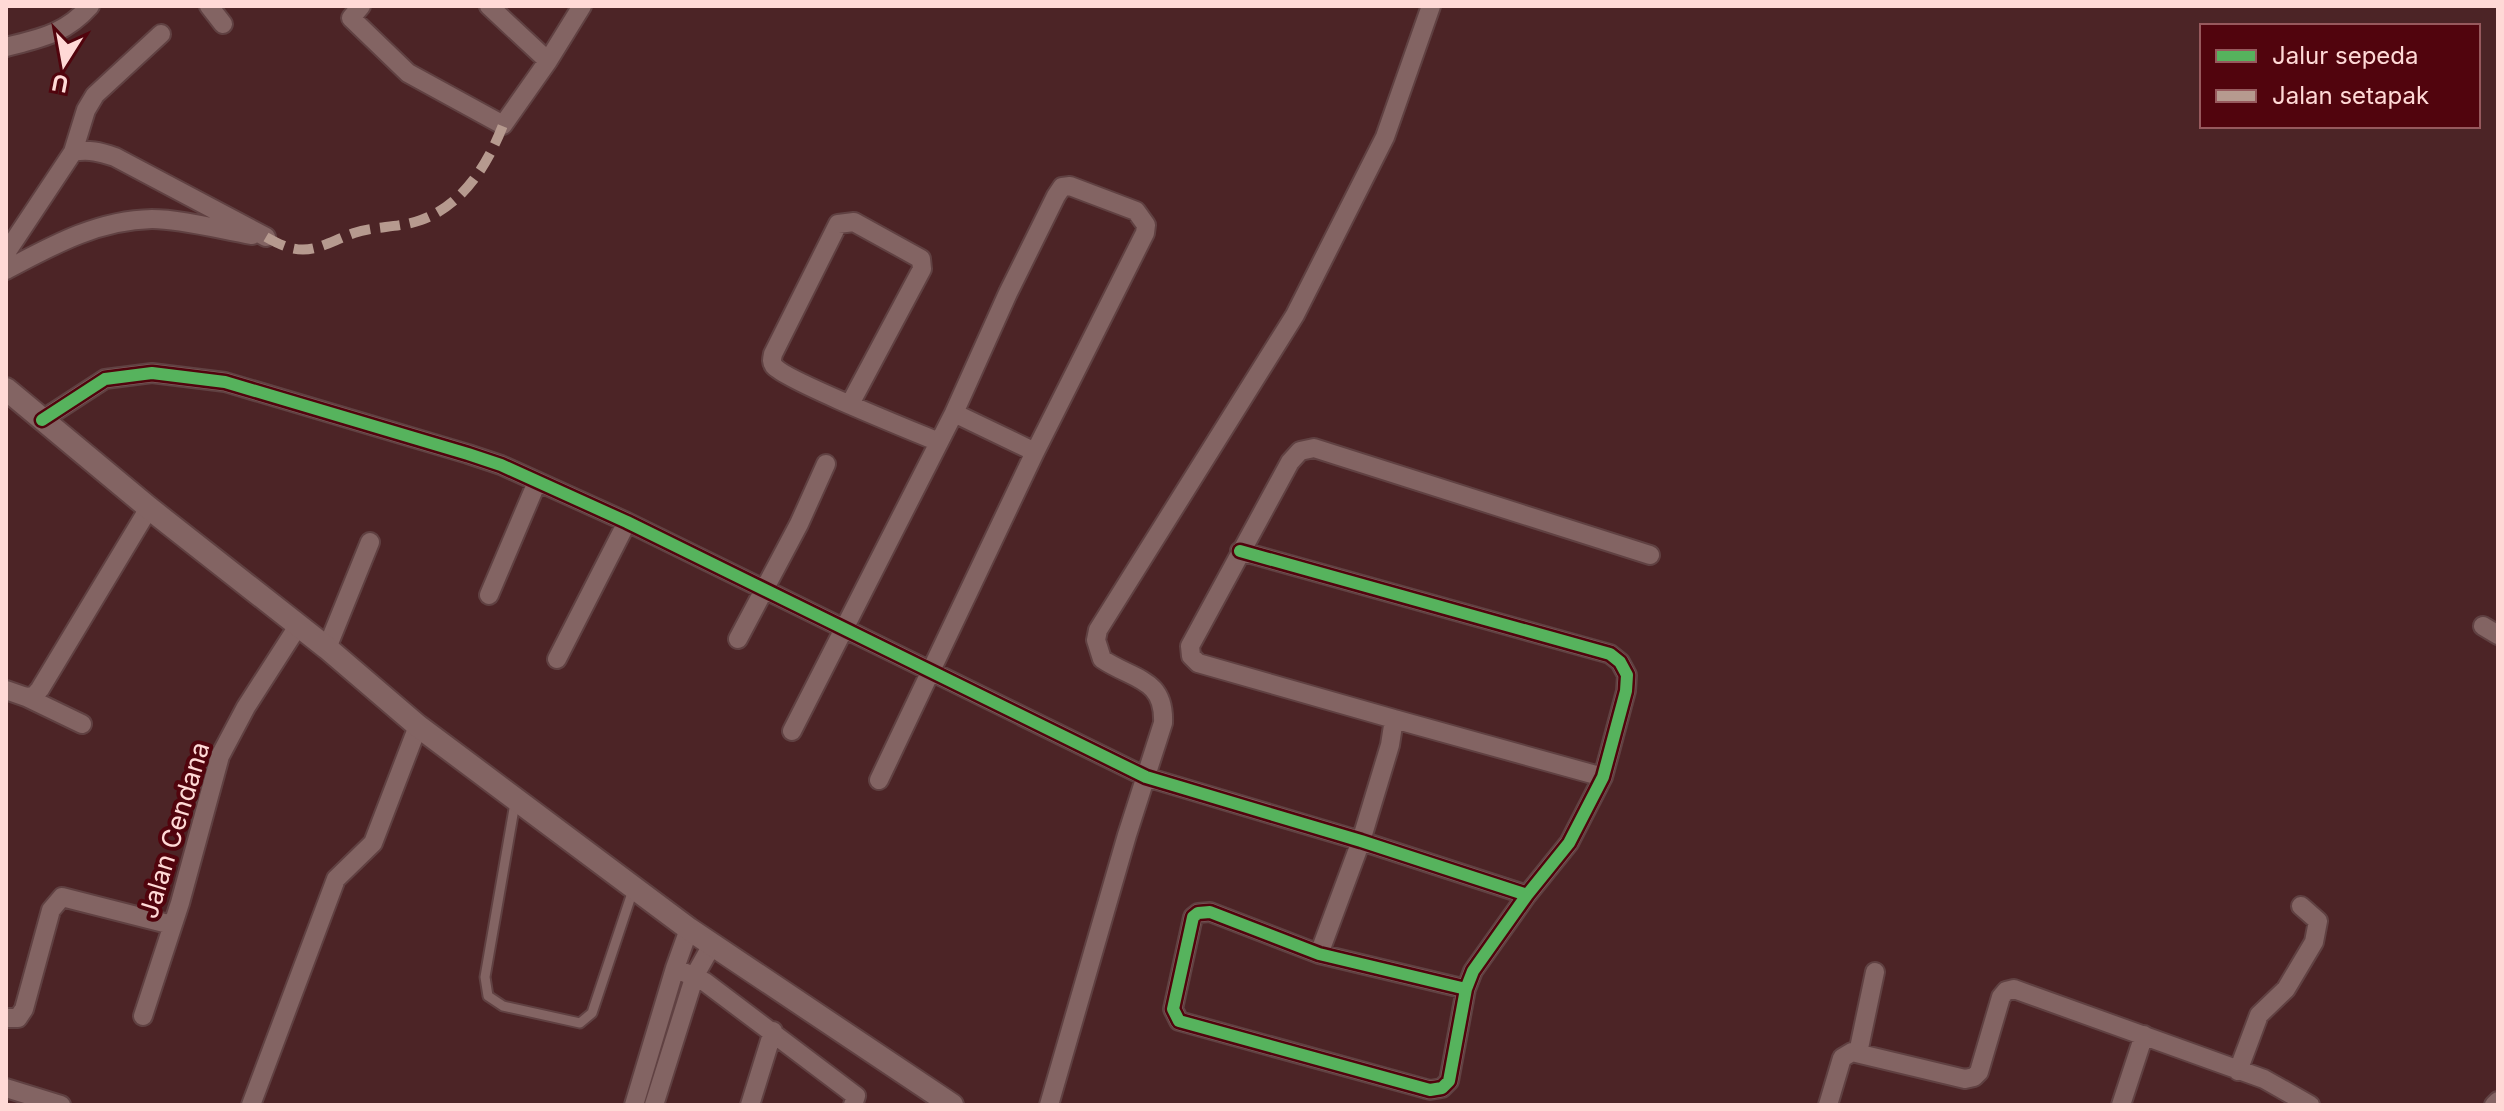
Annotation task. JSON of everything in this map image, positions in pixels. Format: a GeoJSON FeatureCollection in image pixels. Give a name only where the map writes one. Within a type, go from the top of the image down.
{"type":"FeatureCollection","features":[{"type":"Feature","properties":{"kind":"street"},"geometry":{"type":"LineString","coordinates":[[6,47],[58,32],[75,23],[90,6]]}},
{"type":"Feature","properties":{"kind":"street"},"geometry":{"type":"LineString","coordinates":[[209,6],[223,24]]}},
{"type":"Feature","properties":{"kind":"street"},"geometry":{"type":"LineString","coordinates":[[489,6],[548,61]]}},
{"type":"Feature","properties":{"kind":"street"},"geometry":{"type":"LineString","coordinates":[[350,10],[408,73],[503,125],[582,6]]}},
{"type":"Feature","properties":{"kind":"street"},"geometry":{"type":"LineString","coordinates":[[1049,1105],[1163,723],[1164,705],[1158,693],[1148,684],[1102,659],[1096,640],[1098,630],[1295,315],[1385,137],[1431,6]]}},
{"type":"Feature","properties":{"kind":"street"},"geometry":{"type":"LineString","coordinates":[[6,253],[73,152],[86,110],[95,95],[161,34]]}},
{"type":"Feature","properties":{"kind":"street"},"geometry":{"type":"LineString","coordinates":[[6,270],[85,231],[154,219],[266,237],[115,157],[99,151],[73,152]]}},
{"type":"Feature","properties":{"kind":"street"},"geometry":{"type":"LineString","coordinates":[[792,731],[954,413],[1008,293],[1062,187],[1070,186],[1136,211],[1146,225],[1145,233],[1035,452],[879,780]]}},
{"type":"Feature","properties":{"kind":"street"},"geometry":{"type":"LineString","coordinates":[[850,404],[922,269],[921,259],[854,222],[845,221],[838,224],[773,354],[772,362],[775,368],[850,404],[939,442]]}},
{"type":"Feature","properties":{"kind":"street"},"geometry":{"type":"LineString","coordinates":[[42,420],[105,379],[152,373],[225,382],[468,454],[627,522],[1146,777],[1361,841],[1527,895]]}},
{"type":"Feature","properties":{"kind":"street"},"geometry":{"type":"LineString","coordinates":[[6,389],[149,508],[327,648],[418,726],[689,929],[952,1105]]}},
{"type":"Feature","properties":{"kind":"street"},"geometry":{"type":"LineString","coordinates":[[954,413],[1035,452]]}},
{"type":"Feature","properties":{"kind":"street"},"geometry":{"type":"LineString","coordinates":[[1603,777],[1210,667],[1198,663],[1191,656],[1190,646],[1290,462],[1300,451],[1314,448],[1650,555]]}},
{"type":"Feature","properties":{"kind":"street"},"geometry":{"type":"LineString","coordinates":[[738,639],[799,524],[826,464]]}},
{"type":"Feature","properties":{"kind":"street"},"geometry":{"type":"LineString","coordinates":[[489,595],[537,482]]}},
{"type":"Feature","properties":{"kind":"street"},"geometry":{"type":"LineString","coordinates":[[26,697],[34,696],[40,689],[149,508]]}},
{"type":"Feature","properties":{"kind":"street"},"geometry":{"type":"LineString","coordinates":[[557,659],[627,522]]}},
{"type":"Feature","properties":{"kind":"street"},"geometry":{"type":"LineString","coordinates":[[327,648],[370,542]]}},
{"type":"Feature","properties":{"kind":"street"},"geometry":{"type":"LineString","coordinates":[[1240,551],[1610,654],[1620,662],[1627,675],[1626,691],[1603,777],[1569,843],[1473,971],[1466,989],[1449,1081],[1442,1088],[1430,1090],[1179,1021],[1173,1000],[1193,917],[1198,913],[1210,912],[1319,954],[1466,989]]}},
{"type":"Feature","properties":{"kind":"street","name":"Jalan Cendana"},"geometry":{"type":"LineString","coordinates":[[143,1016],[220,756],[246,707],[298,626]]}},
{"type":"Feature","properties":{"kind":"street"},"geometry":{"type":"LineString","coordinates":[[6,690],[82,724]]}},
{"type":"Feature","properties":{"kind":"street"},"geometry":{"type":"LineString","coordinates":[[1319,954],[1361,841],[1390,745],[1394,719]]}},
{"type":"Feature","properties":{"kind":"street"},"geometry":{"type":"LineString","coordinates":[[251,1105],[336,879],[373,843],[418,726]]}},
{"type":"Feature","properties":{"kind":"street"},"geometry":{"type":"LineString","coordinates":[[6,1018],[18,1018],[24,1009],[51,910],[62,897],[172,925]]}},
{"type":"Feature","properties":{"kind":"street"},"geometry":{"type":"LineString","coordinates":[[2238,1071],[2259,1015],[2286,989],[2314,942],[2318,921],[2301,906]]}},
{"type":"Feature","properties":{"kind":"street"},"geometry":{"type":"LineString","coordinates":[[634,1105],[689,929]]}},
{"type":"Feature","properties":{"kind":"street"},"geometry":{"type":"LineString","coordinates":[[654,1105],[695,975],[712,945]]}},
{"type":"Feature","properties":{"kind":"street"},"geometry":{"type":"LineString","coordinates":[[675,968],[695,975],[773,1031],[860,1102]]}},
{"type":"Feature","properties":{"kind":"street"},"geometry":{"type":"LineString","coordinates":[[1858,1053],[1875,972]]}},
{"type":"Feature","properties":{"kind":"street"},"geometry":{"type":"LineString","coordinates":[[1828,1105],[1842,1058],[1846,1054],[1858,1053],[1965,1079],[1974,1077],[1979,1072],[2001,997],[2006,991],[2014,989],[2264,1079],[2310,1105]]}},
{"type":"Feature","properties":{"kind":"street"},"geometry":{"type":"LineString","coordinates":[[750,1105],[773,1031]]}},
{"type":"Feature","properties":{"kind":"street"},"geometry":{"type":"LineString","coordinates":[[2121,1105],[2144,1035]]}},
{"type":"Feature","properties":{"kind":"street"},"geometry":{"type":"LineString","coordinates":[[6,1088],[61,1105]]}},
{"type":"Feature","properties":{"kind":"lane"},"geometry":{"type":"LineString","coordinates":[[515,799],[485,977],[488,996],[503,1006],[580,1023],[592,1013],[634,889]]}},
{"type":"Feature","properties":{"kind":"marked path"},"geometry":{"type":"LineString","coordinates":[[266,237],[291,248],[311,249],[354,233],[413,223],[436,213],[472,182],[490,154],[503,125]]}},
{"type":"Feature","properties":{"kind":"cycle path"},"geometry":{"type":"LineString","coordinates":[[42,420],[105,379],[152,373],[225,382],[468,454],[501,465],[627,522],[1146,777],[1361,841],[1527,895]]}},
{"type":"Feature","properties":{"kind":"cycle path"},"geometry":{"type":"LineString","coordinates":[[1240,551],[1610,654],[1620,662],[1627,675],[1626,691],[1603,777],[1569,843],[1473,971],[1466,989],[1449,1081],[1442,1088],[1430,1090],[1179,1021],[1173,1009],[1193,917],[1198,913],[1210,912],[1319,954],[1466,989]]}}]}
